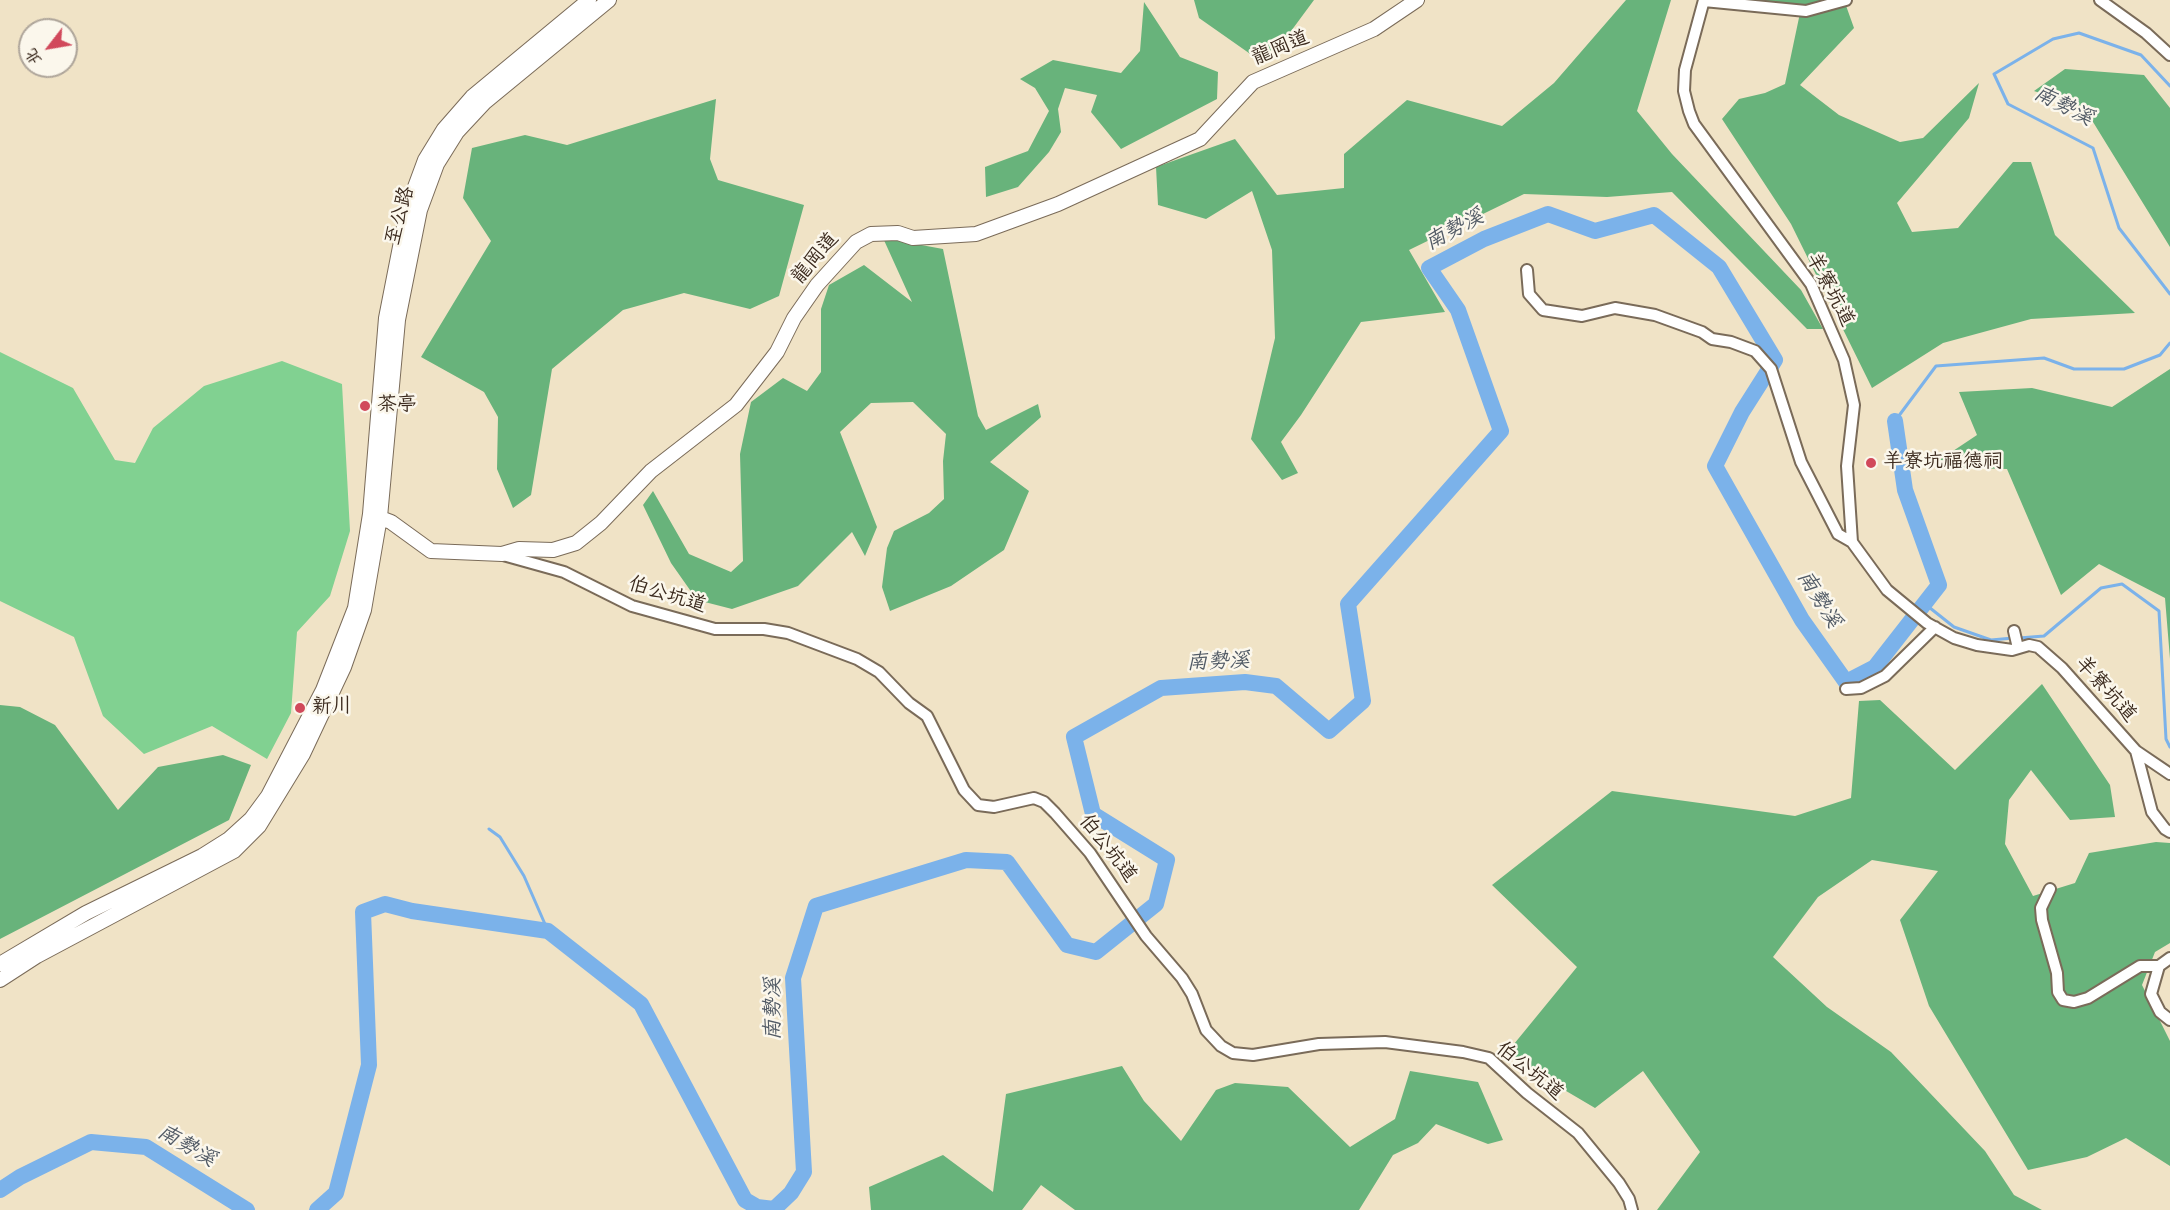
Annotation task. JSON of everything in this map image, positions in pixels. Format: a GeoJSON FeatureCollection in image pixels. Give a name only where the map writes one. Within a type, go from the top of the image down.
{"type":"FeatureCollection","features":[{"type":"Feature","properties":{"kind":"street","name":"至公路"},"geometry":{"type":"LineString","coordinates":[[375,516],[392,319],[414,208],[437,164],[458,132],[485,102],[565,27],[589,0]]}},
{"type":"Feature","properties":{"kind":"street","name":"至公路"},"geometry":{"type":"LineString","coordinates":[[565,27],[609,0]]}},
{"type":"Feature","properties":{"kind":"street","name":"龍岡道"},"geometry":{"type":"LineString","coordinates":[[375,516],[431,551],[502,554],[519,549],[553,550],[576,543],[601,524],[651,471],[736,405],[777,352],[794,318],[818,285],[856,242],[870,234],[898,233],[923,238],[975,234],[1058,204],[1200,139],[1253,82],[1374,29],[1417,0]]}},
{"type":"Feature","properties":{"kind":"street"},"geometry":{"type":"LineString","coordinates":[[1704,0],[1806,11],[1846,0]]}},
{"type":"Feature","properties":{"kind":"street","name":"羊寮坑道"},"geometry":{"type":"LineString","coordinates":[[1704,0],[1685,70],[1684,91],[1689,111],[1694,124],[1811,284],[1844,360],[1854,405],[1847,466],[1852,542],[1887,590],[1931,625],[1954,638],[1977,645],[2003,650],[2029,645],[2038,647],[2062,668],[2136,751],[2152,812],[2170,832]]}},
{"type":"Feature","properties":{"kind":"street"},"geometry":{"type":"LineString","coordinates":[[2100,0],[2146,33],[2170,55]]}},
{"type":"Feature","properties":{"kind":"street"},"geometry":{"type":"LineString","coordinates":[[1527,270],[1528,294],[1543,310],[1582,316],[1615,308],[1655,315],[1702,332],[1712,339],[1731,342],[1755,351],[1771,369],[1801,462],[1838,534],[1852,542]]}},
{"type":"Feature","properties":{"kind":"street"},"geometry":{"type":"LineString","coordinates":[[0,964],[86,913],[202,856],[229,839],[257,812],[294,749],[340,650],[355,608],[375,516]]}},
{"type":"Feature","properties":{"kind":"street"},"geometry":{"type":"LineString","coordinates":[[0,980],[37,956],[234,851],[251,836],[303,754],[344,667],[364,610],[375,516]]}},
{"type":"Feature","properties":{"kind":"street","name":"伯公坑道"},"geometry":{"type":"LineString","coordinates":[[502,554],[564,572],[632,606],[715,629],[764,629],[788,633],[857,659],[879,672],[909,703],[927,716],[964,790],[978,805],[994,807],[1034,798],[1044,802],[1090,853],[1146,936],[1192,993],[1206,1030],[1221,1046],[1233,1053],[1253,1055],[1319,1044],[1385,1042],[1462,1052],[1489,1058],[1536,1101],[1578,1133],[1619,1183],[1629,1199],[1632,1210]]}},
{"type":"Feature","properties":{"kind":"street"},"geometry":{"type":"LineString","coordinates":[[1846,689],[1861,688],[1885,676],[1931,625]]}},
{"type":"Feature","properties":{"kind":"street"},"geometry":{"type":"LineString","coordinates":[[2014,631],[2018,648]]}},
{"type":"Feature","properties":{"kind":"street"},"geometry":{"type":"LineString","coordinates":[[2136,751],[2170,774]]}},
{"type":"Feature","properties":{"kind":"street"},"geometry":{"type":"LineString","coordinates":[[2050,888],[2041,908],[2042,920],[2057,974],[2058,992],[2063,1000],[2074,1002],[2088,998],[2140,966],[2159,966],[2170,958]]}},
{"type":"Feature","properties":{"kind":"street"},"geometry":{"type":"LineString","coordinates":[[2159,966],[2151,994],[2160,1012],[2170,1020]]}},
{"type":"Feature","properties":{"kind":"green space"},"geometry":{"type":"Polygon","coordinates":[[[1194,0],[1314,0],[1280,46],[1256,58],[1199,18],[1194,0]]]}},
{"type":"Feature","properties":{"kind":"green space"},"geometry":{"type":"Polygon","coordinates":[[[1626,0],[1671,0],[1637,111],[1672,154],[1801,290],[1823,329],[1807,329],[1672,192],[1607,197],[1524,194],[1409,250],[1445,312],[1361,322],[1281,442],[1298,473],[1282,480],[1251,439],[1275,338],[1272,250],[1252,191],[1206,219],[1158,205],[1156,167],[1235,139],[1277,195],[1344,188],[1344,154],[1407,100],[1502,126],[1554,83],[1626,0]]]}},
{"type":"Feature","properties":{"kind":"green space"},"geometry":{"type":"Polygon","coordinates":[[[1726,0],[1844,0],[1854,28],[1800,85],[1839,115],[1900,142],[1923,138],[1979,83],[1969,118],[1897,203],[1912,232],[1958,228],[2013,162],[2031,162],[2055,235],[2135,313],[2031,319],[1943,343],[1872,388],[1791,224],[1722,119],[1739,99],[1765,93],[1785,84],[1800,13],[1726,0]]]}},
{"type":"Feature","properties":{"kind":"green space"},"geometry":{"type":"Polygon","coordinates":[[[1144,2],[1180,57],[1218,72],[1217,99],[1121,149],[1091,112],[1097,95],[1065,88],[1058,109],[1061,132],[1049,152],[1018,187],[986,197],[985,167],[1028,151],[1049,111],[1035,88],[1020,79],[1053,60],[1121,73],[1140,51],[1144,2]]]}},
{"type":"Feature","properties":{"kind":"green space"},"geometry":{"type":"Polygon","coordinates":[[[2065,69],[2144,75],[2170,108],[2170,247],[2085,109],[2034,91],[2065,69]]]}},
{"type":"Feature","properties":{"kind":"green space"},"geometry":{"type":"Polygon","coordinates":[[[716,99],[710,159],[718,180],[804,205],[779,296],[750,309],[684,293],[623,310],[552,369],[531,495],[513,508],[497,469],[498,417],[484,392],[421,357],[491,241],[463,198],[472,148],[525,135],[567,145],[716,99]]]}},
{"type":"Feature","properties":{"kind":"green space"},"geometry":{"type":"Polygon","coordinates":[[[883,238],[943,249],[978,416],[986,430],[1038,404],[1041,417],[990,462],[1029,491],[1004,550],[951,586],[890,611],[882,587],[887,548],[894,531],[929,513],[944,499],[943,461],[946,434],[913,402],[871,403],[840,432],[877,527],[865,556],[852,532],[798,586],[732,609],[697,600],[671,563],[643,505],[653,491],[689,554],[731,572],[743,561],[740,454],[751,402],[783,378],[807,391],[821,372],[821,309],[829,285],[864,265],[912,302],[883,238]]]}},
{"type":"Feature","properties":{"kind":"green space"},"geometry":{"type":"Polygon","coordinates":[[[0,352],[73,388],[115,460],[135,463],[153,428],[204,386],[282,361],[342,384],[350,531],[330,596],[297,632],[291,713],[267,759],[212,726],[144,754],[103,716],[74,637],[0,601],[0,352]]]}},
{"type":"Feature","properties":{"kind":"green space"},"geometry":{"type":"Polygon","coordinates":[[[2170,369],[2170,659],[2165,598],[2099,564],[2061,595],[2007,469],[1929,467],[1977,435],[1959,392],[2032,388],[2112,407],[2170,369]]]}},
{"type":"Feature","properties":{"kind":"green space"},"geometry":{"type":"Polygon","coordinates":[[[2042,684],[2110,785],[2115,817],[2070,820],[2031,770],[2009,800],[2005,844],[2033,896],[2075,883],[2089,853],[2156,842],[2170,843],[2170,943],[2155,952],[2142,985],[2170,1041],[2170,1166],[2126,1138],[2087,1157],[2028,1170],[1929,1006],[1900,920],[1938,871],[1872,860],[1818,897],[1773,957],[1827,1007],[1891,1052],[1985,1151],[2014,1195],[2042,1210],[1657,1210],[1700,1152],[1643,1071],[1595,1108],[1505,1055],[1577,967],[1492,885],[1612,791],[1795,816],[1851,798],[1859,701],[1880,700],[1955,770],[2042,684]]]}},
{"type":"Feature","properties":{"kind":"green space"},"geometry":{"type":"Polygon","coordinates":[[[0,705],[20,707],[55,725],[118,810],[158,767],[223,755],[251,765],[229,820],[0,939],[0,705]]]}},
{"type":"Feature","properties":{"kind":"green space"},"geometry":{"type":"Polygon","coordinates":[[[1122,1066],[1144,1101],[1181,1141],[1216,1090],[1235,1083],[1288,1087],[1350,1147],[1395,1119],[1410,1071],[1478,1082],[1503,1140],[1488,1144],[1436,1124],[1418,1143],[1393,1155],[1359,1210],[1075,1210],[1041,1185],[1022,1210],[871,1210],[869,1187],[943,1155],[993,1192],[1006,1094],[1122,1066]]]}},
{"type":"Feature","properties":{"kind":"waterway","name":"南勢溪"},"geometry":{"type":"LineString","coordinates":[[2170,86],[2141,55],[2079,33],[2053,39],[1994,74],[2008,104],[2093,148],[2119,228],[2170,294]]}},
{"type":"Feature","properties":{"kind":"waterway","name":"南勢溪"},"geometry":{"type":"LineString","coordinates":[[317,1210],[336,1193],[369,1065],[363,912],[385,904],[412,911],[548,931],[641,1004],[745,1200],[757,1207],[774,1209],[791,1193],[804,1172],[793,978],[816,906],[966,860],[1007,862],[1067,945],[1096,952],[1156,904],[1167,860],[1093,814],[1074,737],[1161,688],[1245,682],[1276,686],[1329,731],[1363,701],[1348,604],[1501,431],[1458,310],[1429,268],[1484,239],[1548,214],[1595,231],[1654,215],[1719,267],[1775,360],[1742,412],[1715,466],[1802,620],[1846,682],[1875,667],[1939,585],[1905,490],[1895,421]]}},
{"type":"Feature","properties":{"kind":"waterway","name":"南勢溪"},"geometry":{"type":"LineString","coordinates":[[1895,421],[1936,366],[2044,358],[2074,369],[2124,369],[2160,355],[2170,343]]}},
{"type":"Feature","properties":{"kind":"waterway"},"geometry":{"type":"LineString","coordinates":[[2019,638],[2044,636],[2101,588],[2122,584],[2159,611],[2166,739],[2170,747]]}},
{"type":"Feature","properties":{"kind":"waterway"},"geometry":{"type":"LineString","coordinates":[[1925,604],[1954,627],[1991,640],[2013,638]]}},
{"type":"Feature","properties":{"kind":"waterway"},"geometry":{"type":"LineString","coordinates":[[489,829],[500,837],[524,876],[548,931]]}},
{"type":"Feature","properties":{"kind":"waterway","name":"南勢溪"},"geometry":{"type":"LineString","coordinates":[[0,1190],[20,1177],[91,1142],[146,1147],[247,1210]]}},
{"type":"Feature","properties":{"kind":"place","name":"茶亭"},"geometry":{"type":"Point","coordinates":[365,406]}},
{"type":"Feature","properties":{"kind":"place","name":"羊寮坑福德祠"},"geometry":{"type":"Point","coordinates":[1871,463]}},
{"type":"Feature","properties":{"kind":"place","name":"新川"},"geometry":{"type":"Point","coordinates":[300,708]}}]}
